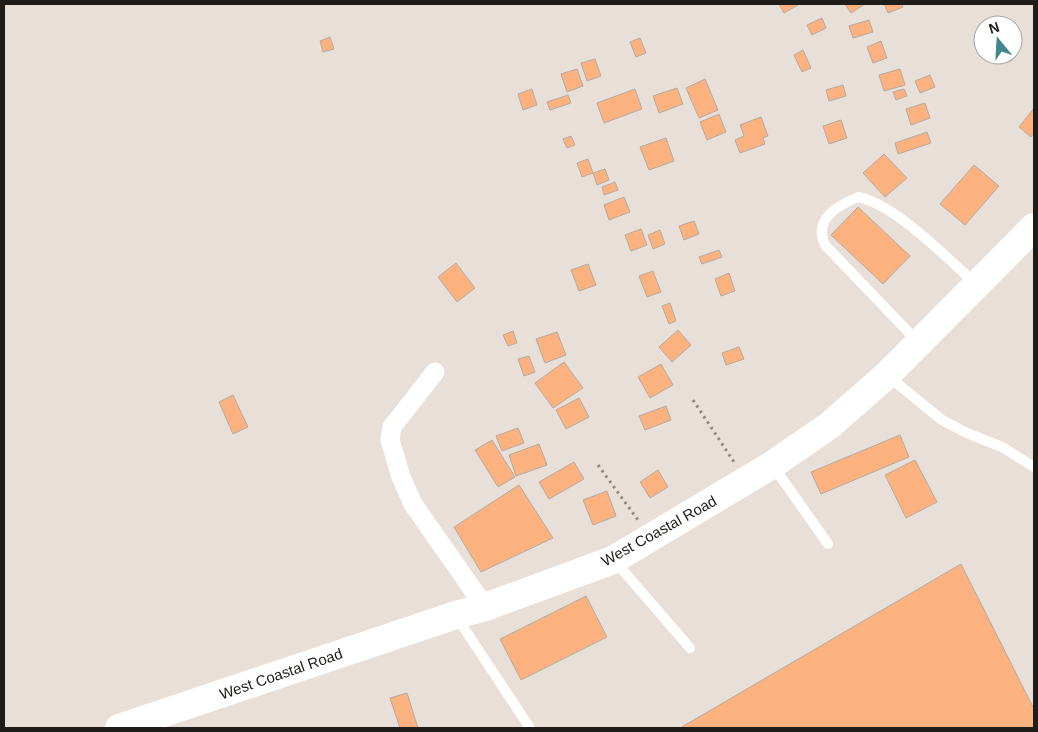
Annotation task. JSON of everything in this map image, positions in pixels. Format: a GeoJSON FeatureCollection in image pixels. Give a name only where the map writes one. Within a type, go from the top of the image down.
{"type":"FeatureCollection","features":[{"type":"Feature","properties":{"kind":"main road","name":"West Coastal Road"},"geometry":{"type":"LineString","coordinates":[[119,728],[456,615],[485,607],[613,560],[772,466],[830,425],[920,343],[1034,227]]}},
{"type":"Feature","properties":{"kind":"street"},"geometry":{"type":"LineString","coordinates":[[435,372],[392,427],[390,440],[401,477],[413,504],[485,607]]}},
{"type":"Feature","properties":{"kind":"lane"},"geometry":{"type":"LineString","coordinates":[[920,343],[825,245],[820,236],[822,225],[830,213],[858,197],[869,199],[910,224],[977,285]]}},
{"type":"Feature","properties":{"kind":"lane"},"geometry":{"type":"LineString","coordinates":[[887,375],[942,420],[967,433],[1002,447],[1034,467]]}},
{"type":"Feature","properties":{"kind":"lane"},"geometry":{"type":"LineString","coordinates":[[772,466],[828,544]]}},
{"type":"Feature","properties":{"kind":"lane"},"geometry":{"type":"LineString","coordinates":[[613,560],[690,648]]}},
{"type":"Feature","properties":{"kind":"lane"},"geometry":{"type":"LineString","coordinates":[[456,615],[530,728]]}},
{"type":"Feature","properties":{"kind":"path"},"geometry":{"type":"LineString","coordinates":[[693,400],[747,481]]}},
{"type":"Feature","properties":{"kind":"path"},"geometry":{"type":"LineString","coordinates":[[598,464],[651,538]]}},
{"type":"Feature","properties":{"kind":"building"},"geometry":{"type":"Polygon","coordinates":[[[779,4],[797,4],[798,5],[784,13],[779,4]]]}},
{"type":"Feature","properties":{"kind":"building"},"geometry":{"type":"Polygon","coordinates":[[[845,4],[865,4],[851,13],[845,4]]]}},
{"type":"Feature","properties":{"kind":"building"},"geometry":{"type":"Polygon","coordinates":[[[884,4],[902,4],[903,7],[888,13],[884,4]]]}},
{"type":"Feature","properties":{"kind":"building"},"geometry":{"type":"Polygon","coordinates":[[[822,18],[826,28],[812,35],[807,25],[822,18]]]}},
{"type":"Feature","properties":{"kind":"building"},"geometry":{"type":"Polygon","coordinates":[[[869,20],[873,32],[853,38],[849,26],[869,20]]]}},
{"type":"Feature","properties":{"kind":"building"},"geometry":{"type":"Polygon","coordinates":[[[330,37],[334,49],[323,52],[320,41],[330,37]]]}},
{"type":"Feature","properties":{"kind":"building"},"geometry":{"type":"Polygon","coordinates":[[[640,38],[646,53],[636,57],[630,42],[640,38]]]}},
{"type":"Feature","properties":{"kind":"building"},"geometry":{"type":"Polygon","coordinates":[[[881,41],[887,58],[873,63],[867,47],[881,41]]]}},
{"type":"Feature","properties":{"kind":"building"},"geometry":{"type":"Polygon","coordinates":[[[803,50],[811,68],[802,72],[794,55],[803,50]]]}},
{"type":"Feature","properties":{"kind":"building"},"geometry":{"type":"Polygon","coordinates":[[[595,59],[601,76],[587,81],[581,63],[595,59]]]}},
{"type":"Feature","properties":{"kind":"building"},"geometry":{"type":"Polygon","coordinates":[[[577,69],[583,86],[567,92],[561,74],[577,69]]]}},
{"type":"Feature","properties":{"kind":"building"},"geometry":{"type":"Polygon","coordinates":[[[900,69],[905,85],[884,91],[879,75],[900,69]]]}},
{"type":"Feature","properties":{"kind":"building"},"geometry":{"type":"Polygon","coordinates":[[[930,75],[935,87],[920,93],[915,81],[930,75]]]}},
{"type":"Feature","properties":{"kind":"building"},"geometry":{"type":"Polygon","coordinates":[[[705,79],[718,110],[699,118],[686,88],[705,79]]]}},
{"type":"Feature","properties":{"kind":"building"},"geometry":{"type":"Polygon","coordinates":[[[843,85],[846,96],[829,101],[826,90],[843,85]]]}},
{"type":"Feature","properties":{"kind":"building"},"geometry":{"type":"Polygon","coordinates":[[[677,88],[683,104],[659,113],[653,96],[677,88]]]}},
{"type":"Feature","properties":{"kind":"building"},"geometry":{"type":"Polygon","coordinates":[[[532,89],[537,105],[523,110],[518,94],[532,89]]]}},
{"type":"Feature","properties":{"kind":"building"},"geometry":{"type":"Polygon","coordinates":[[[635,89],[642,109],[604,123],[597,103],[635,89]]]}},
{"type":"Feature","properties":{"kind":"building"},"geometry":{"type":"Polygon","coordinates":[[[904,89],[907,96],[896,100],[893,92],[904,89]]]}},
{"type":"Feature","properties":{"kind":"building"},"geometry":{"type":"Polygon","coordinates":[[[568,95],[571,103],[550,110],[547,102],[568,95]]]}},
{"type":"Feature","properties":{"kind":"building"},"geometry":{"type":"Polygon","coordinates":[[[925,103],[930,118],[911,125],[906,109],[925,103]]]}},
{"type":"Feature","properties":{"kind":"building"},"geometry":{"type":"Polygon","coordinates":[[[1034,108],[1034,133],[1031,137],[1019,127],[1034,108]]]}},
{"type":"Feature","properties":{"kind":"building"},"geometry":{"type":"Polygon","coordinates":[[[719,114],[726,132],[707,140],[700,122],[719,114]]]}},
{"type":"Feature","properties":{"kind":"building"},"geometry":{"type":"Polygon","coordinates":[[[761,117],[768,136],[763,138],[765,144],[740,153],[735,140],[744,136],[740,125],[761,117]]]}},
{"type":"Feature","properties":{"kind":"building"},"geometry":{"type":"Polygon","coordinates":[[[841,120],[847,138],[829,144],[823,126],[841,120]]]}},
{"type":"Feature","properties":{"kind":"building"},"geometry":{"type":"Polygon","coordinates":[[[927,132],[931,143],[898,154],[895,143],[927,132]]]}},
{"type":"Feature","properties":{"kind":"building"},"geometry":{"type":"Polygon","coordinates":[[[571,136],[575,145],[567,148],[563,139],[571,136]]]}},
{"type":"Feature","properties":{"kind":"building"},"geometry":{"type":"Polygon","coordinates":[[[666,138],[674,161],[649,170],[640,147],[666,138]]]}},
{"type":"Feature","properties":{"kind":"building"},"geometry":{"type":"Polygon","coordinates":[[[884,154],[907,178],[885,197],[863,173],[884,154]]]}},
{"type":"Feature","properties":{"kind":"building"},"geometry":{"type":"Polygon","coordinates":[[[588,159],[593,173],[582,177],[577,163],[588,159]]]}},
{"type":"Feature","properties":{"kind":"building"},"geometry":{"type":"Polygon","coordinates":[[[974,165],[999,186],[965,225],[940,204],[974,165]]]}},
{"type":"Feature","properties":{"kind":"building"},"geometry":{"type":"Polygon","coordinates":[[[605,169],[609,180],[597,185],[593,173],[605,169]]]}},
{"type":"Feature","properties":{"kind":"building"},"geometry":{"type":"Polygon","coordinates":[[[615,182],[618,190],[604,195],[602,187],[615,182]]]}},
{"type":"Feature","properties":{"kind":"building"},"geometry":{"type":"Polygon","coordinates":[[[624,197],[630,212],[609,220],[604,205],[624,197]]]}},
{"type":"Feature","properties":{"kind":"building"},"geometry":{"type":"Polygon","coordinates":[[[858,207],[910,256],[883,284],[831,235],[858,207]]]}},
{"type":"Feature","properties":{"kind":"building"},"geometry":{"type":"Polygon","coordinates":[[[694,221],[699,234],[684,240],[679,226],[694,221]]]}},
{"type":"Feature","properties":{"kind":"building"},"geometry":{"type":"Polygon","coordinates":[[[641,229],[647,245],[631,251],[625,235],[641,229]]]}},
{"type":"Feature","properties":{"kind":"building"},"geometry":{"type":"Polygon","coordinates":[[[660,230],[665,244],[653,249],[648,235],[660,230]]]}},
{"type":"Feature","properties":{"kind":"building"},"geometry":{"type":"Polygon","coordinates":[[[719,250],[722,257],[702,264],[699,257],[719,250]]]}},
{"type":"Feature","properties":{"kind":"building"},"geometry":{"type":"Polygon","coordinates":[[[456,263],[475,288],[457,302],[438,277],[456,263]]]}},
{"type":"Feature","properties":{"kind":"building"},"geometry":{"type":"Polygon","coordinates":[[[588,264],[596,285],[579,291],[571,270],[588,264]]]}},
{"type":"Feature","properties":{"kind":"building"},"geometry":{"type":"Polygon","coordinates":[[[653,271],[661,292],[647,297],[639,276],[653,271]]]}},
{"type":"Feature","properties":{"kind":"building"},"geometry":{"type":"Polygon","coordinates":[[[729,273],[735,291],[721,296],[715,279],[729,273]]]}},
{"type":"Feature","properties":{"kind":"building"},"geometry":{"type":"Polygon","coordinates":[[[670,303],[676,321],[669,324],[662,306],[670,303]]]}},
{"type":"Feature","properties":{"kind":"building"},"geometry":{"type":"Polygon","coordinates":[[[678,330],[691,345],[672,362],[659,347],[678,330]]]}},
{"type":"Feature","properties":{"kind":"building"},"geometry":{"type":"Polygon","coordinates":[[[513,331],[517,343],[508,346],[503,335],[513,331]]]}},
{"type":"Feature","properties":{"kind":"building"},"geometry":{"type":"Polygon","coordinates":[[[557,332],[566,355],[545,363],[536,339],[557,332]]]}},
{"type":"Feature","properties":{"kind":"building"},"geometry":{"type":"Polygon","coordinates":[[[739,347],[744,359],[726,365],[722,353],[739,347]]]}},
{"type":"Feature","properties":{"kind":"building"},"geometry":{"type":"Polygon","coordinates":[[[529,356],[535,372],[524,376],[518,359],[529,356]]]}},
{"type":"Feature","properties":{"kind":"building"},"geometry":{"type":"Polygon","coordinates":[[[564,362],[583,388],[553,408],[535,383],[564,362]]]}},
{"type":"Feature","properties":{"kind":"building"},"geometry":{"type":"Polygon","coordinates":[[[661,364],[673,385],[650,398],[638,377],[661,364]]]}},
{"type":"Feature","properties":{"kind":"building"},"geometry":{"type":"Polygon","coordinates":[[[233,395],[248,427],[233,434],[219,402],[233,395]]]}},
{"type":"Feature","properties":{"kind":"building"},"geometry":{"type":"Polygon","coordinates":[[[579,398],[589,417],[566,429],[556,410],[579,398]]]}},
{"type":"Feature","properties":{"kind":"building"},"geometry":{"type":"Polygon","coordinates":[[[666,406],[671,420],[645,430],[639,416],[666,406]]]}},
{"type":"Feature","properties":{"kind":"building"},"geometry":{"type":"Polygon","coordinates":[[[518,428],[524,443],[502,451],[496,436],[518,428]]]}},
{"type":"Feature","properties":{"kind":"building"},"geometry":{"type":"Polygon","coordinates":[[[900,435],[909,457],[821,494],[811,472],[900,435]]]}},
{"type":"Feature","properties":{"kind":"building"},"geometry":{"type":"Polygon","coordinates":[[[492,440],[515,477],[498,487],[475,450],[492,440]]]}},
{"type":"Feature","properties":{"kind":"building"},"geometry":{"type":"Polygon","coordinates":[[[539,444],[547,465],[516,476],[509,455],[539,444]]]}},
{"type":"Feature","properties":{"kind":"building"},"geometry":{"type":"Polygon","coordinates":[[[915,460],[937,502],[906,518],[885,475],[915,460]]]}},
{"type":"Feature","properties":{"kind":"building"},"geometry":{"type":"Polygon","coordinates":[[[574,462],[584,479],[549,499],[539,482],[574,462]]]}},
{"type":"Feature","properties":{"kind":"building"},"geometry":{"type":"Polygon","coordinates":[[[658,470],[668,487],[650,498],[640,482],[658,470]]]}},
{"type":"Feature","properties":{"kind":"building"},"geometry":{"type":"Polygon","coordinates":[[[519,485],[553,538],[481,572],[454,527],[519,485]]]}},
{"type":"Feature","properties":{"kind":"building"},"geometry":{"type":"Polygon","coordinates":[[[607,491],[616,516],[593,525],[583,500],[607,491]]]}},
{"type":"Feature","properties":{"kind":"building"},"geometry":{"type":"Polygon","coordinates":[[[961,564],[1034,709],[1034,728],[680,728],[961,564]]]}},
{"type":"Feature","properties":{"kind":"building"},"geometry":{"type":"Polygon","coordinates":[[[586,596],[607,637],[521,680],[500,639],[586,596]]]}},
{"type":"Feature","properties":{"kind":"building"},"geometry":{"type":"Polygon","coordinates":[[[407,693],[418,728],[400,728],[390,698],[407,693]]]}}]}
